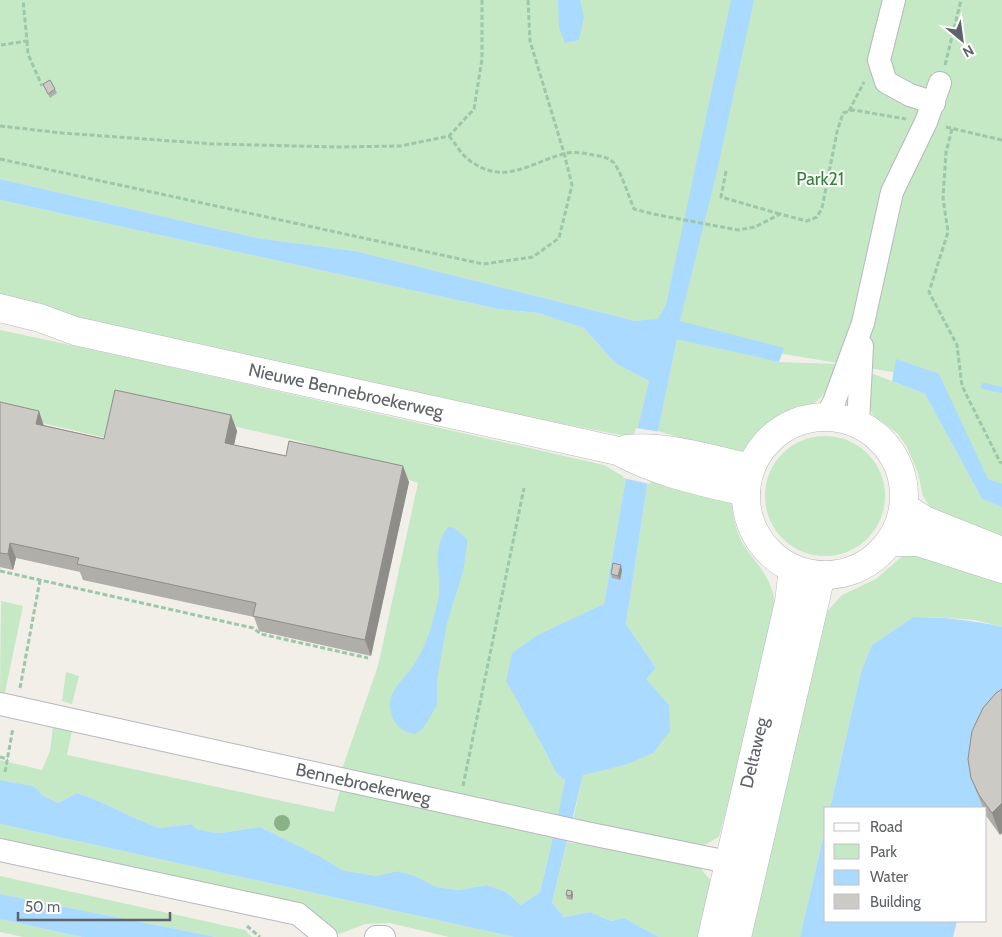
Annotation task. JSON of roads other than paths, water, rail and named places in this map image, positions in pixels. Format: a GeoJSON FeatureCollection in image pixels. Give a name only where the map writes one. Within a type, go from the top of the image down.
{"type":"FeatureCollection","features":[{"type":"Feature","properties":{"kind":"main road","name":"Nieuwe Bennebroekerweg"},"geometry":{"type":"LineString","coordinates":[[0,308],[40,318],[75,332],[618,451],[638,448],[672,463],[749,480]]}},
{"type":"Feature","properties":{"kind":"main road","name":"Nieuwe Bennebroekerweg"},"geometry":{"type":"LineString","coordinates":[[0,324],[36,331],[75,332]]}},
{"type":"Feature","properties":{"kind":"main road"},"geometry":{"type":"LineString","coordinates":[[826,417],[858,424],[876,435],[891,451],[901,471],[905,493],[904,507],[898,529],[891,542],[876,558],[857,569],[836,575],[814,575],[793,569],[772,555],[760,542],[752,526],[749,518],[749,480],[766,444],[776,434],[802,420],[826,417]]}},
{"type":"Feature","properties":{"kind":"main road"},"geometry":{"type":"LineString","coordinates":[[904,507],[924,520],[1002,551]]}},
{"type":"Feature","properties":{"kind":"main road"},"geometry":{"type":"LineString","coordinates":[[891,542],[918,542],[1002,569]]}},
{"type":"Feature","properties":{"kind":"main road","name":"Deltaweg"},"geometry":{"type":"LineString","coordinates":[[712,937],[789,602],[793,569]]}},
{"type":"Feature","properties":{"kind":"main road","name":"Deltaweg"},"geometry":{"type":"LineString","coordinates":[[737,937],[821,575]]}},
{"type":"Feature","properties":{"kind":"street"},"geometry":{"type":"LineString","coordinates":[[826,417],[834,402],[863,323],[892,192],[933,103],[910,95],[886,82],[879,60],[894,0]]}},
{"type":"Feature","properties":{"kind":"street"},"geometry":{"type":"LineString","coordinates":[[858,424],[863,323]]}},
{"type":"Feature","properties":{"kind":"street","name":"Bennebroekerweg"},"geometry":{"type":"LineString","coordinates":[[8,705],[586,833],[728,862]]}},
{"type":"Feature","properties":{"kind":"street"},"geometry":{"type":"LineString","coordinates":[[0,850],[298,914],[326,937]]}},
{"type":"Feature","properties":{"kind":"street"},"geometry":{"type":"LineString","coordinates":[[376,937],[384,937]]}},
{"type":"Feature","properties":{"kind":"water"},"geometry":{"type":"Polygon","coordinates":[[[558,0],[580,0],[584,17],[579,40],[565,43],[559,27],[558,0]]]}},
{"type":"Feature","properties":{"kind":"water"},"geometry":{"type":"Polygon","coordinates":[[[731,0],[754,0],[717,171],[680,321],[784,348],[779,362],[677,339],[648,480],[626,624],[656,668],[646,679],[669,705],[670,731],[653,753],[625,765],[583,775],[552,903],[564,917],[590,912],[611,921],[624,918],[659,937],[514,937],[0,824],[0,780],[34,786],[42,795],[58,803],[77,793],[159,828],[191,824],[197,829],[221,833],[260,827],[317,855],[342,870],[376,876],[398,871],[415,876],[436,887],[459,890],[487,885],[506,892],[521,905],[540,892],[565,780],[556,773],[506,681],[512,653],[538,635],[604,604],[626,478],[649,381],[615,363],[584,328],[538,313],[498,309],[0,200],[0,179],[257,238],[355,251],[636,321],[658,319],[666,305],[731,0]]]}},
{"type":"Feature","properties":{"kind":"water"},"geometry":{"type":"Polygon","coordinates":[[[896,359],[939,374],[988,479],[1002,484],[1002,507],[982,499],[925,394],[892,381],[896,359]]]}},
{"type":"Feature","properties":{"kind":"water"},"geometry":{"type":"Polygon","coordinates":[[[448,527],[454,528],[467,539],[463,571],[447,623],[437,680],[437,705],[424,727],[416,734],[410,733],[396,724],[391,714],[390,702],[397,686],[419,656],[431,628],[439,595],[439,546],[442,536],[448,527]]]}},
{"type":"Feature","properties":{"kind":"water"},"geometry":{"type":"Polygon","coordinates":[[[913,617],[958,619],[1002,627],[1002,717],[977,792],[983,807],[830,807],[861,672],[872,645],[913,617]]]}},
{"type":"Feature","properties":{"kind":"water"},"geometry":{"type":"Polygon","coordinates":[[[824,834],[824,922],[957,922],[953,937],[800,937],[824,834]]]}},
{"type":"Feature","properties":{"kind":"water"},"geometry":{"type":"Polygon","coordinates":[[[0,894],[216,937],[82,937],[0,919],[0,894]]]}},
{"type":"Feature","properties":{"kind":"waterway"},"geometry":{"type":"LineString","coordinates":[[984,386],[1002,390]]}},
{"type":"Feature","properties":{"kind":"park label","name":"Park21"},"geometry":{"type":"Point","coordinates":[820,179]}}]}
